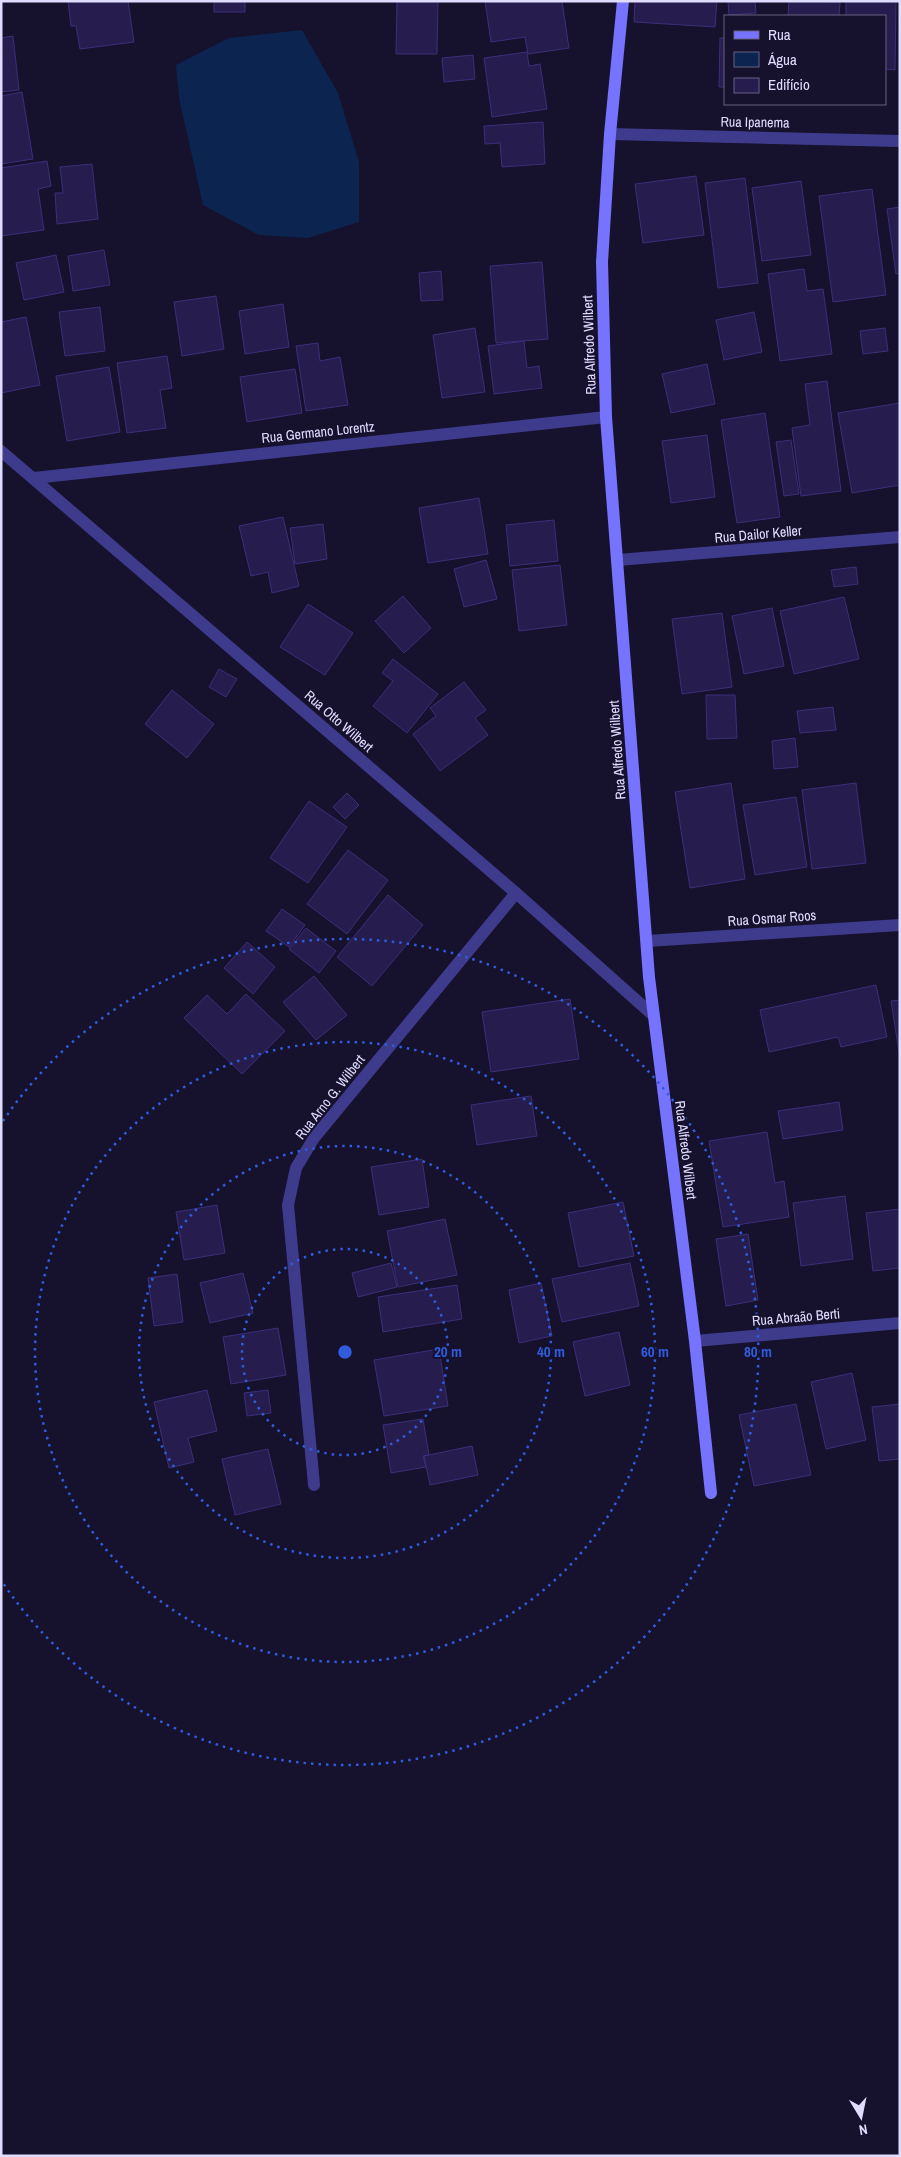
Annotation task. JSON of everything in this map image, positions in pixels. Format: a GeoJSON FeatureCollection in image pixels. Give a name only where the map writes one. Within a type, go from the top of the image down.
{"type":"FeatureCollection","features":[{"type":"Feature","properties":{"kind":"street","name":"Rua Alfredo Wilbert"},"geometry":{"type":"LineString","coordinates":[[623,1],[610,134],[602,262],[606,417],[649,977],[711,1494]]}},
{"type":"Feature","properties":{"kind":"street","name":"Rua Ipanema"},"geometry":{"type":"LineString","coordinates":[[610,134],[900,141]]}},
{"type":"Feature","properties":{"kind":"street","name":"Rua Germano Lorentz"},"geometry":{"type":"LineString","coordinates":[[34,478],[606,417]]}},
{"type":"Feature","properties":{"kind":"street","name":"Rua Otto Wilbert"},"geometry":{"type":"LineString","coordinates":[[1,451],[516,892],[654,1016]]}},
{"type":"Feature","properties":{"kind":"street","name":"Rua Dailor Keller"},"geometry":{"type":"LineString","coordinates":[[618,560],[900,538]]}},
{"type":"Feature","properties":{"kind":"street","name":"Rua Arno G. Wilbert"},"geometry":{"type":"LineString","coordinates":[[314,1485],[288,1204],[296,1168],[314,1138],[516,892]]}},
{"type":"Feature","properties":{"kind":"street","name":"Rua Osmar Roos"},"geometry":{"type":"LineString","coordinates":[[647,942],[900,925]]}},
{"type":"Feature","properties":{"kind":"street","name":"Rua Abraão Berti"},"geometry":{"type":"LineString","coordinates":[[694,1341],[900,1323]]}},
{"type":"Feature","properties":{"kind":"water"},"geometry":{"type":"Polygon","coordinates":[[[302,30],[338,93],[359,162],[359,222],[308,238],[259,235],[203,205],[179,98],[176,65],[229,38],[302,30]]]}},
{"type":"Feature","properties":{"kind":"building"},"geometry":{"type":"Polygon","coordinates":[[[68,1],[128,1],[134,42],[80,49],[76,26],[71,26],[68,1]]]}},
{"type":"Feature","properties":{"kind":"building"},"geometry":{"type":"Polygon","coordinates":[[[214,1],[245,1],[245,12],[214,12],[214,1]]]}},
{"type":"Feature","properties":{"kind":"building"},"geometry":{"type":"Polygon","coordinates":[[[397,1],[438,1],[437,54],[396,54],[397,1]]]}},
{"type":"Feature","properties":{"kind":"building"},"geometry":{"type":"Polygon","coordinates":[[[485,1],[562,1],[569,48],[528,54],[525,37],[491,42],[485,1]]]}},
{"type":"Feature","properties":{"kind":"building"},"geometry":{"type":"Polygon","coordinates":[[[635,1],[717,1],[715,27],[634,22],[635,1]]]}},
{"type":"Feature","properties":{"kind":"building"},"geometry":{"type":"Polygon","coordinates":[[[728,1],[755,1],[756,13],[729,15],[728,1]]]}},
{"type":"Feature","properties":{"kind":"building"},"geometry":{"type":"Polygon","coordinates":[[[789,1],[840,2],[839,15],[788,15],[789,1]]]}},
{"type":"Feature","properties":{"kind":"building"},"geometry":{"type":"Polygon","coordinates":[[[846,1],[896,1],[895,70],[886,69],[886,15],[846,15],[846,1]]]}},
{"type":"Feature","properties":{"kind":"building"},"geometry":{"type":"Polygon","coordinates":[[[13,36],[19,90],[1,92],[1,38],[13,36]]]}},
{"type":"Feature","properties":{"kind":"building"},"geometry":{"type":"Polygon","coordinates":[[[720,38],[724,38],[724,87],[719,87],[720,38]]]}},
{"type":"Feature","properties":{"kind":"building"},"geometry":{"type":"Polygon","coordinates":[[[527,52],[529,66],[540,64],[547,109],[492,117],[484,58],[527,52]]]}},
{"type":"Feature","properties":{"kind":"building"},"geometry":{"type":"Polygon","coordinates":[[[473,55],[475,79],[444,82],[442,58],[473,55]]]}},
{"type":"Feature","properties":{"kind":"building"},"geometry":{"type":"Polygon","coordinates":[[[22,92],[33,159],[1,164],[1,96],[22,92]]]}},
{"type":"Feature","properties":{"kind":"building"},"geometry":{"type":"Polygon","coordinates":[[[543,122],[545,164],[502,167],[500,143],[485,144],[484,126],[543,122]]]}},
{"type":"Feature","properties":{"kind":"building"},"geometry":{"type":"Polygon","coordinates":[[[47,161],[51,186],[38,189],[44,230],[1,236],[1,168],[47,161]]]}},
{"type":"Feature","properties":{"kind":"building"},"geometry":{"type":"Polygon","coordinates":[[[92,164],[98,219],[57,224],[55,193],[63,193],[60,167],[92,164]]]}},
{"type":"Feature","properties":{"kind":"building"},"geometry":{"type":"Polygon","coordinates":[[[696,176],[704,235],[643,243],[635,184],[696,176]]]}},
{"type":"Feature","properties":{"kind":"building"},"geometry":{"type":"Polygon","coordinates":[[[745,178],[758,283],[718,288],[705,183],[745,178]]]}},
{"type":"Feature","properties":{"kind":"building"},"geometry":{"type":"Polygon","coordinates":[[[801,181],[811,255],[762,261],[752,188],[801,181]]]}},
{"type":"Feature","properties":{"kind":"building"},"geometry":{"type":"Polygon","coordinates":[[[872,189],[886,295],[833,302],[819,196],[872,189]]]}},
{"type":"Feature","properties":{"kind":"building"},"geometry":{"type":"Polygon","coordinates":[[[900,207],[900,273],[896,274],[887,209],[900,207]]]}},
{"type":"Feature","properties":{"kind":"building"},"geometry":{"type":"Polygon","coordinates":[[[104,250],[110,285],[73,291],[68,256],[104,250]]]}},
{"type":"Feature","properties":{"kind":"building"},"geometry":{"type":"Polygon","coordinates":[[[56,255],[64,292],[24,300],[16,263],[56,255]]]}},
{"type":"Feature","properties":{"kind":"building"},"geometry":{"type":"Polygon","coordinates":[[[542,262],[548,339],[496,343],[490,266],[542,262]]]}},
{"type":"Feature","properties":{"kind":"building"},"geometry":{"type":"Polygon","coordinates":[[[804,269],[807,291],[823,289],[832,354],[780,361],[768,274],[804,269]]]}},
{"type":"Feature","properties":{"kind":"building"},"geometry":{"type":"Polygon","coordinates":[[[441,271],[443,300],[421,301],[419,273],[441,271]]]}},
{"type":"Feature","properties":{"kind":"building"},"geometry":{"type":"Polygon","coordinates":[[[216,296],[224,349],[182,356],[174,302],[216,296]]]}},
{"type":"Feature","properties":{"kind":"building"},"geometry":{"type":"Polygon","coordinates":[[[283,304],[289,347],[245,354],[239,311],[283,304]]]}},
{"type":"Feature","properties":{"kind":"building"},"geometry":{"type":"Polygon","coordinates":[[[100,307],[105,351],[65,356],[59,312],[100,307]]]}},
{"type":"Feature","properties":{"kind":"building"},"geometry":{"type":"Polygon","coordinates":[[[754,312],[762,352],[724,360],[716,320],[754,312]]]}},
{"type":"Feature","properties":{"kind":"building"},"geometry":{"type":"Polygon","coordinates":[[[26,317],[40,385],[1,393],[1,322],[26,317]]]}},
{"type":"Feature","properties":{"kind":"building"},"geometry":{"type":"Polygon","coordinates":[[[475,328],[485,392],[442,398],[433,335],[475,328]]]}},
{"type":"Feature","properties":{"kind":"building"},"geometry":{"type":"Polygon","coordinates":[[[885,328],[888,351],[863,354],[860,331],[885,328]]]}},
{"type":"Feature","properties":{"kind":"building"},"geometry":{"type":"Polygon","coordinates":[[[524,341],[527,368],[539,366],[542,388],[494,394],[488,346],[524,341]]]}},
{"type":"Feature","properties":{"kind":"building"},"geometry":{"type":"Polygon","coordinates":[[[318,343],[320,361],[340,357],[348,405],[306,411],[296,346],[318,343]]]}},
{"type":"Feature","properties":{"kind":"building"},"geometry":{"type":"Polygon","coordinates":[[[167,356],[172,388],[160,390],[166,428],[127,433],[117,363],[167,356]]]}},
{"type":"Feature","properties":{"kind":"building"},"geometry":{"type":"Polygon","coordinates":[[[707,364],[715,404],[671,413],[662,374],[707,364]]]}},
{"type":"Feature","properties":{"kind":"building"},"geometry":{"type":"Polygon","coordinates":[[[109,367],[120,432],[67,441],[56,376],[109,367]]]}},
{"type":"Feature","properties":{"kind":"building"},"geometry":{"type":"Polygon","coordinates":[[[295,369],[302,413],[247,422],[240,377],[295,369]]]}},
{"type":"Feature","properties":{"kind":"building"},"geometry":{"type":"Polygon","coordinates":[[[827,381],[841,491],[801,496],[792,428],[810,425],[805,384],[827,381]]]}},
{"type":"Feature","properties":{"kind":"building"},"geometry":{"type":"Polygon","coordinates":[[[900,403],[900,485],[852,493],[838,413],[900,403]]]}},
{"type":"Feature","properties":{"kind":"building"},"geometry":{"type":"Polygon","coordinates":[[[765,413],[780,517],[737,523],[721,420],[765,413]]]}},
{"type":"Feature","properties":{"kind":"building"},"geometry":{"type":"Polygon","coordinates":[[[707,435],[715,497],[671,503],[662,441],[707,435]]]}},
{"type":"Feature","properties":{"kind":"building"},"geometry":{"type":"Polygon","coordinates":[[[791,440],[799,494],[784,496],[776,442],[791,440]]]}},
{"type":"Feature","properties":{"kind":"building"},"geometry":{"type":"Polygon","coordinates":[[[479,498],[488,554],[428,563],[419,508],[479,498]]]}},
{"type":"Feature","properties":{"kind":"building"},"geometry":{"type":"Polygon","coordinates":[[[283,517],[299,586],[272,593],[268,572],[251,576],[239,526],[283,517]]]}},
{"type":"Feature","properties":{"kind":"building"},"geometry":{"type":"Polygon","coordinates":[[[554,520],[558,561],[510,566],[506,525],[554,520]]]}},
{"type":"Feature","properties":{"kind":"building"},"geometry":{"type":"Polygon","coordinates":[[[323,524],[327,559],[295,564],[290,528],[323,524]]]}},
{"type":"Feature","properties":{"kind":"building"},"geometry":{"type":"Polygon","coordinates":[[[486,560],[497,599],[464,607],[454,569],[486,560]]]}},
{"type":"Feature","properties":{"kind":"building"},"geometry":{"type":"Polygon","coordinates":[[[560,565],[567,625],[519,631],[512,570],[560,565]]]}},
{"type":"Feature","properties":{"kind":"building"},"geometry":{"type":"Polygon","coordinates":[[[856,567],[858,584],[834,587],[831,570],[856,567]]]}},
{"type":"Feature","properties":{"kind":"building"},"geometry":{"type":"Polygon","coordinates":[[[403,596],[431,628],[404,653],[375,621],[403,596]]]}},
{"type":"Feature","properties":{"kind":"building"},"geometry":{"type":"Polygon","coordinates":[[[844,597],[859,659],[794,674],[780,611],[844,597]]]}},
{"type":"Feature","properties":{"kind":"building"},"geometry":{"type":"Polygon","coordinates":[[[308,604],[353,633],[325,675],[280,647],[308,604]]]}},
{"type":"Feature","properties":{"kind":"building"},"geometry":{"type":"Polygon","coordinates":[[[772,608],[784,666],[744,674],[732,616],[772,608]]]}},
{"type":"Feature","properties":{"kind":"building"},"geometry":{"type":"Polygon","coordinates":[[[722,613],[732,687],[682,694],[672,619],[722,613]]]}},
{"type":"Feature","properties":{"kind":"building"},"geometry":{"type":"Polygon","coordinates":[[[393,659],[438,694],[407,733],[373,706],[393,681],[382,673],[393,659]]]}},
{"type":"Feature","properties":{"kind":"building"},"geometry":{"type":"Polygon","coordinates":[[[219,669],[237,679],[226,697],[209,687],[219,669]]]}},
{"type":"Feature","properties":{"kind":"building"},"geometry":{"type":"Polygon","coordinates":[[[464,682],[486,710],[475,718],[488,735],[440,771],[413,734],[436,716],[430,708],[464,682]]]}},
{"type":"Feature","properties":{"kind":"building"},"geometry":{"type":"Polygon","coordinates":[[[172,690],[214,724],[187,758],[145,724],[172,690]]]}},
{"type":"Feature","properties":{"kind":"building"},"geometry":{"type":"Polygon","coordinates":[[[706,695],[735,695],[737,738],[707,739],[706,695]]]}},
{"type":"Feature","properties":{"kind":"building"},"geometry":{"type":"Polygon","coordinates":[[[833,707],[836,730],[800,733],[797,711],[833,707]]]}},
{"type":"Feature","properties":{"kind":"building"},"geometry":{"type":"Polygon","coordinates":[[[795,738],[798,767],[774,769],[772,741],[795,738]]]}},
{"type":"Feature","properties":{"kind":"building"},"geometry":{"type":"Polygon","coordinates":[[[731,783],[745,879],[690,888],[675,792],[731,783]]]}},
{"type":"Feature","properties":{"kind":"building"},"geometry":{"type":"Polygon","coordinates":[[[856,783],[866,863],[812,869],[802,790],[856,783]]]}},
{"type":"Feature","properties":{"kind":"building"},"geometry":{"type":"Polygon","coordinates":[[[347,793],[359,805],[345,819],[333,807],[347,793]]]}},
{"type":"Feature","properties":{"kind":"building"},"geometry":{"type":"Polygon","coordinates":[[[796,797],[807,867],[755,875],[743,805],[796,797]]]}},
{"type":"Feature","properties":{"kind":"building"},"geometry":{"type":"Polygon","coordinates":[[[309,801],[347,827],[308,883],[270,858],[309,801]]]}},
{"type":"Feature","properties":{"kind":"building"},"geometry":{"type":"Polygon","coordinates":[[[348,850],[388,880],[347,934],[307,904],[348,850]]]}},
{"type":"Feature","properties":{"kind":"building"},"geometry":{"type":"Polygon","coordinates":[[[388,895],[423,925],[372,986],[337,957],[388,895]]]}},
{"type":"Feature","properties":{"kind":"building"},"geometry":{"type":"Polygon","coordinates":[[[282,909],[305,925],[289,947],[266,931],[282,909]]]}},
{"type":"Feature","properties":{"kind":"building"},"geometry":{"type":"Polygon","coordinates":[[[306,928],[336,951],[319,973],[289,949],[306,928]]]}},
{"type":"Feature","properties":{"kind":"building"},"geometry":{"type":"Polygon","coordinates":[[[247,942],[275,967],[253,994],[224,968],[247,942]]]}},
{"type":"Feature","properties":{"kind":"building"},"geometry":{"type":"Polygon","coordinates":[[[314,976],[347,1015],[316,1040],[283,1002],[314,976]]]}},
{"type":"Feature","properties":{"kind":"building"},"geometry":{"type":"Polygon","coordinates":[[[876,985],[887,1037],[841,1047],[838,1037],[769,1052],[760,1010],[876,985]]]}},
{"type":"Feature","properties":{"kind":"building"},"geometry":{"type":"Polygon","coordinates":[[[246,994],[285,1031],[242,1074],[184,1018],[207,995],[227,1014],[246,994]]]}},
{"type":"Feature","properties":{"kind":"building"},"geometry":{"type":"Polygon","coordinates":[[[570,999],[579,1059],[491,1072],[482,1012],[570,999]]]}},
{"type":"Feature","properties":{"kind":"building"},"geometry":{"type":"Polygon","coordinates":[[[900,1000],[900,1058],[891,1001],[900,1000]]]}},
{"type":"Feature","properties":{"kind":"building"},"geometry":{"type":"Polygon","coordinates":[[[531,1096],[537,1136],[477,1145],[471,1105],[531,1096]]]}},
{"type":"Feature","properties":{"kind":"building"},"geometry":{"type":"Polygon","coordinates":[[[839,1102],[843,1130],[783,1139],[778,1111],[839,1102]]]}},
{"type":"Feature","properties":{"kind":"building"},"geometry":{"type":"Polygon","coordinates":[[[767,1132],[775,1183],[784,1181],[789,1217],[723,1227],[709,1141],[767,1132]]]}},
{"type":"Feature","properties":{"kind":"building"},"geometry":{"type":"Polygon","coordinates":[[[422,1159],[429,1207],[379,1215],[371,1167],[422,1159]]]}},
{"type":"Feature","properties":{"kind":"building"},"geometry":{"type":"Polygon","coordinates":[[[845,1196],[853,1259],[801,1266],[793,1203],[845,1196]]]}},
{"type":"Feature","properties":{"kind":"building"},"geometry":{"type":"Polygon","coordinates":[[[623,1202],[634,1256],[579,1267],[568,1213],[623,1202]]]}},
{"type":"Feature","properties":{"kind":"building"},"geometry":{"type":"Polygon","coordinates":[[[217,1205],[225,1253],[184,1260],[176,1212],[217,1205]]]}},
{"type":"Feature","properties":{"kind":"building"},"geometry":{"type":"Polygon","coordinates":[[[900,1209],[900,1268],[873,1271],[866,1213],[900,1209]]]}},
{"type":"Feature","properties":{"kind":"building"},"geometry":{"type":"Polygon","coordinates":[[[445,1219],[457,1275],[398,1287],[387,1231],[445,1219]]]}},
{"type":"Feature","properties":{"kind":"building"},"geometry":{"type":"Polygon","coordinates":[[[748,1234],[758,1300],[726,1306],[716,1239],[748,1234]]]}},
{"type":"Feature","properties":{"kind":"building"},"geometry":{"type":"Polygon","coordinates":[[[391,1263],[397,1287],[358,1297],[352,1273],[391,1263]]]}},
{"type":"Feature","properties":{"kind":"building"},"geometry":{"type":"Polygon","coordinates":[[[630,1263],[639,1306],[562,1322],[552,1279],[630,1263]]]}},
{"type":"Feature","properties":{"kind":"building"},"geometry":{"type":"Polygon","coordinates":[[[243,1273],[253,1313],[210,1323],[200,1283],[243,1273]]]}},
{"type":"Feature","properties":{"kind":"building"},"geometry":{"type":"Polygon","coordinates":[[[177,1274],[183,1322],[154,1326],[148,1278],[177,1274]]]}},
{"type":"Feature","properties":{"kind":"building"},"geometry":{"type":"Polygon","coordinates":[[[541,1283],[552,1336],[519,1343],[509,1290],[541,1283]]]}},
{"type":"Feature","properties":{"kind":"building"},"geometry":{"type":"Polygon","coordinates":[[[457,1285],[462,1319],[383,1332],[378,1297],[457,1285]]]}},
{"type":"Feature","properties":{"kind":"building"},"geometry":{"type":"Polygon","coordinates":[[[278,1328],[286,1375],[231,1384],[223,1337],[278,1328]]]}},
{"type":"Feature","properties":{"kind":"building"},"geometry":{"type":"Polygon","coordinates":[[[619,1332],[630,1385],[585,1396],[573,1342],[619,1332]]]}},
{"type":"Feature","properties":{"kind":"building"},"geometry":{"type":"Polygon","coordinates":[[[439,1349],[448,1406],[384,1416],[374,1360],[439,1349]]]}},
{"type":"Feature","properties":{"kind":"building"},"geometry":{"type":"Polygon","coordinates":[[[852,1373],[866,1440],[826,1449],[811,1382],[852,1373]]]}},
{"type":"Feature","properties":{"kind":"building"},"geometry":{"type":"Polygon","coordinates":[[[207,1390],[217,1431],[188,1438],[194,1462],[169,1468],[154,1402],[207,1390]]]}},
{"type":"Feature","properties":{"kind":"building"},"geometry":{"type":"Polygon","coordinates":[[[268,1390],[271,1413],[247,1416],[244,1393],[268,1390]]]}},
{"type":"Feature","properties":{"kind":"building"},"geometry":{"type":"Polygon","coordinates":[[[796,1404],[811,1475],[754,1486],[739,1415],[796,1404]]]}},
{"type":"Feature","properties":{"kind":"building"},"geometry":{"type":"Polygon","coordinates":[[[900,1404],[900,1459],[879,1461],[872,1407],[900,1404]]]}},
{"type":"Feature","properties":{"kind":"building"},"geometry":{"type":"Polygon","coordinates":[[[423,1419],[429,1455],[423,1456],[426,1467],[391,1473],[383,1425],[423,1419]]]}},
{"type":"Feature","properties":{"kind":"building"},"geometry":{"type":"Polygon","coordinates":[[[472,1446],[478,1475],[430,1485],[424,1456],[472,1446]]]}},
{"type":"Feature","properties":{"kind":"building"},"geometry":{"type":"Polygon","coordinates":[[[268,1449],[281,1504],[235,1515],[222,1459],[268,1449]]]}}]}
